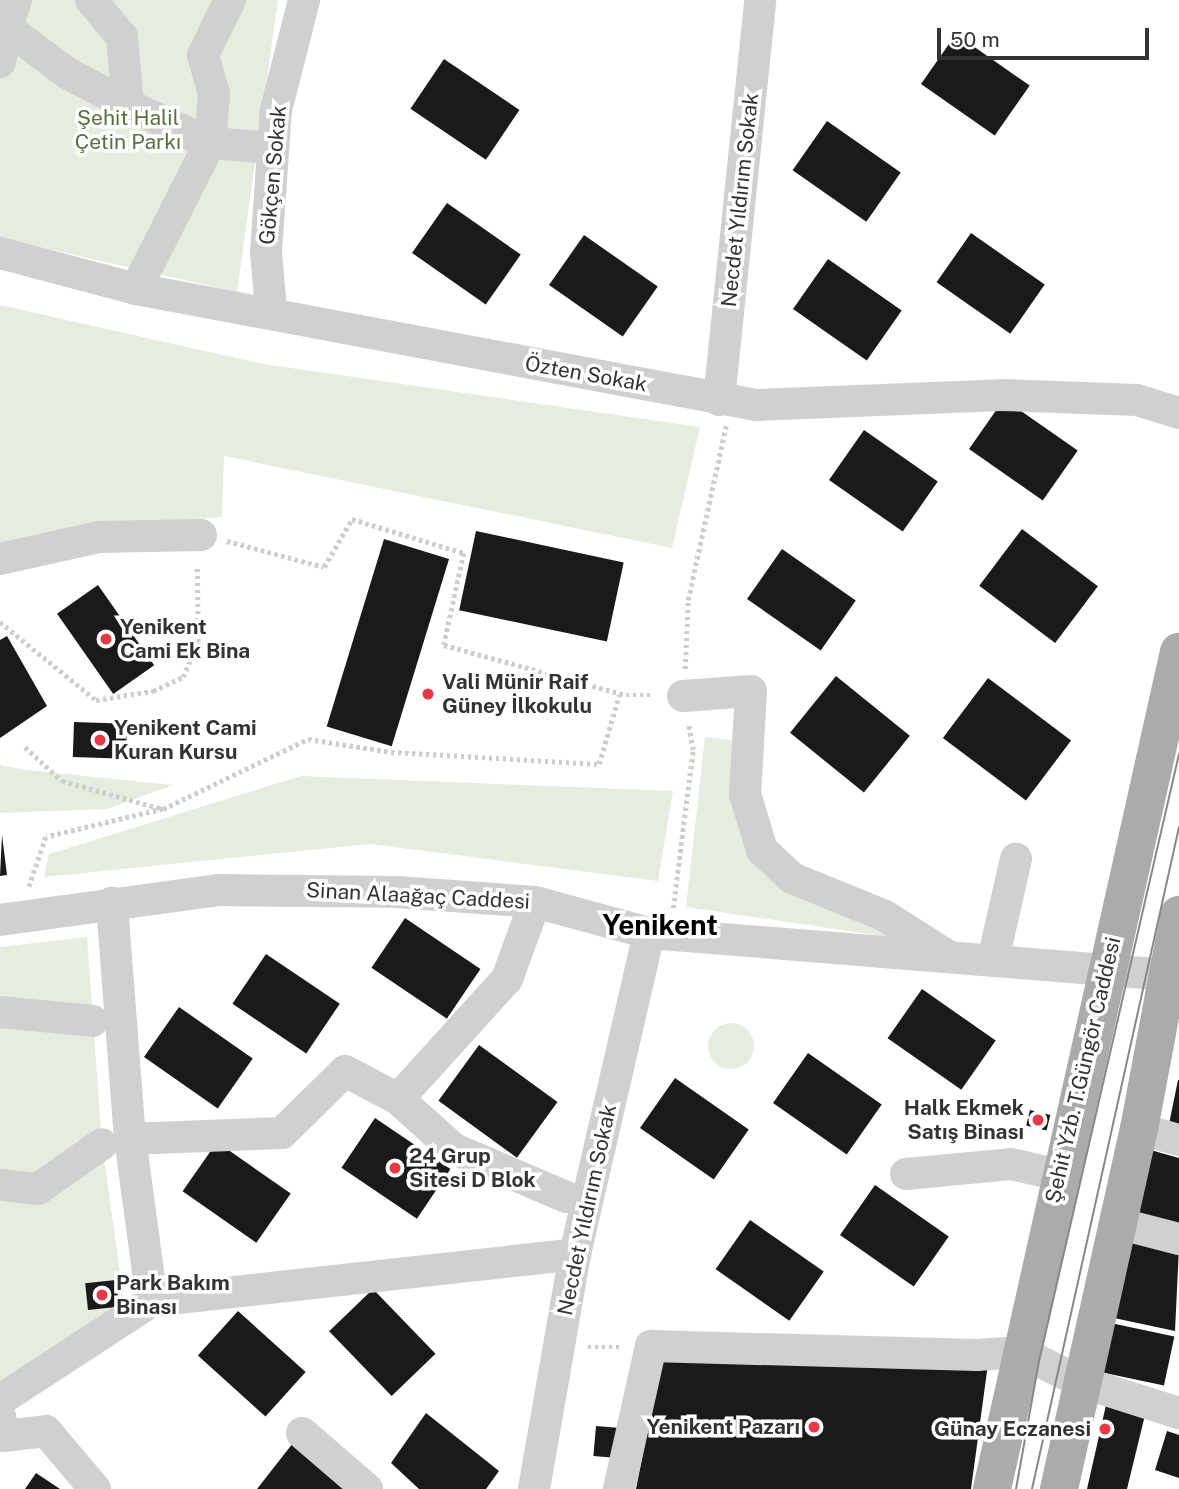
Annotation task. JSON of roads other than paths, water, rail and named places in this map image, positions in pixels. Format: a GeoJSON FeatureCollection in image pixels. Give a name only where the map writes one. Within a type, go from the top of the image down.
{"type":"FeatureCollection","features":[{"type":"Feature","properties":{"kind":"main road","name":"Şehit Yzb. T.Güngör Caddesi"},"geometry":{"type":"LineString","coordinates":[[992,1489],[1059,1175],[1179,652]]}},
{"type":"Feature","properties":{"kind":"main road"},"geometry":{"type":"LineString","coordinates":[[1059,1489],[1117,1223],[1168,1022],[1168,975],[1179,915]]}},
{"type":"Feature","properties":{"kind":"street"},"geometry":{"type":"LineString","coordinates":[[91,0],[122,37],[128,105]]}},
{"type":"Feature","properties":{"kind":"street"},"geometry":{"type":"LineString","coordinates":[[136,289],[210,143],[214,94],[203,55],[230,0]]}},
{"type":"Feature","properties":{"kind":"street","name":"Gökçen Sokak"},"geometry":{"type":"LineString","coordinates":[[271,310],[266,252],[276,110],[304,0]]}},
{"type":"Feature","properties":{"kind":"street","name":"Necdet Yıldırım Sokak"},"geometry":{"type":"LineString","coordinates":[[725,401],[760,0]]}},
{"type":"Feature","properties":{"kind":"street"},"geometry":{"type":"LineString","coordinates":[[12,14],[67,73],[128,105],[210,143],[273,148]]}},
{"type":"Feature","properties":{"kind":"street"},"geometry":{"type":"LineString","coordinates":[[0,62],[12,14]]}},
{"type":"Feature","properties":{"kind":"street","name":"Özten Sokak"},"geometry":{"type":"LineString","coordinates":[[0,253],[136,289],[271,310],[425,347],[725,401],[898,403],[1002,395],[1137,400],[1179,413]]}},
{"type":"Feature","properties":{"kind":"street"},"geometry":{"type":"LineString","coordinates":[[0,559],[99,537],[201,535]]}},
{"type":"Feature","properties":{"kind":"street"},"geometry":{"type":"LineString","coordinates":[[683,696],[751,691],[744,794],[762,850],[792,878],[885,916],[949,956]]}},
{"type":"Feature","properties":{"kind":"street"},"geometry":{"type":"LineString","coordinates":[[993,960],[1016,859]]}},
{"type":"Feature","properties":{"kind":"street","name":"Sinan Alaağaç Caddesi"},"geometry":{"type":"LineString","coordinates":[[11,919],[112,902],[218,890],[312,889],[534,902],[659,934],[1168,975]]}},
{"type":"Feature","properties":{"kind":"street"},"geometry":{"type":"LineString","coordinates":[[112,902],[116,1142],[152,1301]]}},
{"type":"Feature","properties":{"kind":"street"},"geometry":{"type":"LineString","coordinates":[[398,1099],[507,979],[534,902]]}},
{"type":"Feature","properties":{"kind":"street","name":"Necdet Yıldırım Sokak"},"geometry":{"type":"LineString","coordinates":[[534,1489],[575,1254],[659,934]]}},
{"type":"Feature","properties":{"kind":"street"},"geometry":{"type":"LineString","coordinates":[[0,1012],[93,1021]]}},
{"type":"Feature","properties":{"kind":"street"},"geometry":{"type":"LineString","coordinates":[[0,1185],[37,1189],[116,1142],[282,1133],[345,1071],[398,1099],[454,1149],[566,1198]]}},
{"type":"Feature","properties":{"kind":"street"},"geometry":{"type":"LineString","coordinates":[[1139,1129],[1179,1140]]}},
{"type":"Feature","properties":{"kind":"street"},"geometry":{"type":"LineString","coordinates":[[906,1174],[1010,1164],[1059,1175]]}},
{"type":"Feature","properties":{"kind":"street"},"geometry":{"type":"LineString","coordinates":[[1117,1223],[1179,1239]]}},
{"type":"Feature","properties":{"kind":"street"},"geometry":{"type":"LineString","coordinates":[[0,1401],[152,1301],[575,1254]]}},
{"type":"Feature","properties":{"kind":"street"},"geometry":{"type":"LineString","coordinates":[[619,1489],[651,1346],[978,1355],[1021,1352],[1081,1382],[1179,1413]]}},
{"type":"Feature","properties":{"kind":"street"},"geometry":{"type":"LineString","coordinates":[[0,1416],[4,1436],[46,1431],[95,1489]]}},
{"type":"Feature","properties":{"kind":"street"},"geometry":{"type":"LineString","coordinates":[[302,1433],[367,1489]]}},
{"type":"Feature","properties":{"kind":"tram line"},"geometry":{"type":"LineString","coordinates":[[1016,1489],[1039,1361],[1179,754]]}},
{"type":"Feature","properties":{"kind":"tram line"},"geometry":{"type":"LineString","coordinates":[[1032,1489],[1179,827]]}},
{"type":"Feature","properties":{"kind":"place","name":"Yenikent Cami Ek Bina"},"geometry":{"type":"Point","coordinates":[106,639]}},
{"type":"Feature","properties":{"kind":"place","name":"Vali Münir Raif Güney İlkokulu"},"geometry":{"type":"Point","coordinates":[428,694]}},
{"type":"Feature","properties":{"kind":"place","name":"Yenikent Cami Kuran Kursu"},"geometry":{"type":"Point","coordinates":[100,740]}},
{"type":"Feature","properties":{"kind":"place","name":"Halk Ekmek Satış Binası"},"geometry":{"type":"Point","coordinates":[1038,1120]}},
{"type":"Feature","properties":{"kind":"place","name":"24 Grup Sitesi D Blok"},"geometry":{"type":"Point","coordinates":[395,1168]}},
{"type":"Feature","properties":{"kind":"place","name":"Park Bakım Binası"},"geometry":{"type":"Point","coordinates":[102,1295]}},
{"type":"Feature","properties":{"kind":"place","name":"Yenikent Pazarı"},"geometry":{"type":"Point","coordinates":[814,1427]}},
{"type":"Feature","properties":{"kind":"place","name":"Günay Eczanesi"},"geometry":{"type":"Point","coordinates":[1105,1429]}},
{"type":"Feature","properties":{"kind":"district","name":"Yenikent"},"geometry":{"type":"Point","coordinates":[660,925]}},
{"type":"Feature","properties":{"kind":"park label","name":"Şehit Halil Çetin Parkı"},"geometry":{"type":"Point","coordinates":[128,130]}}]}
